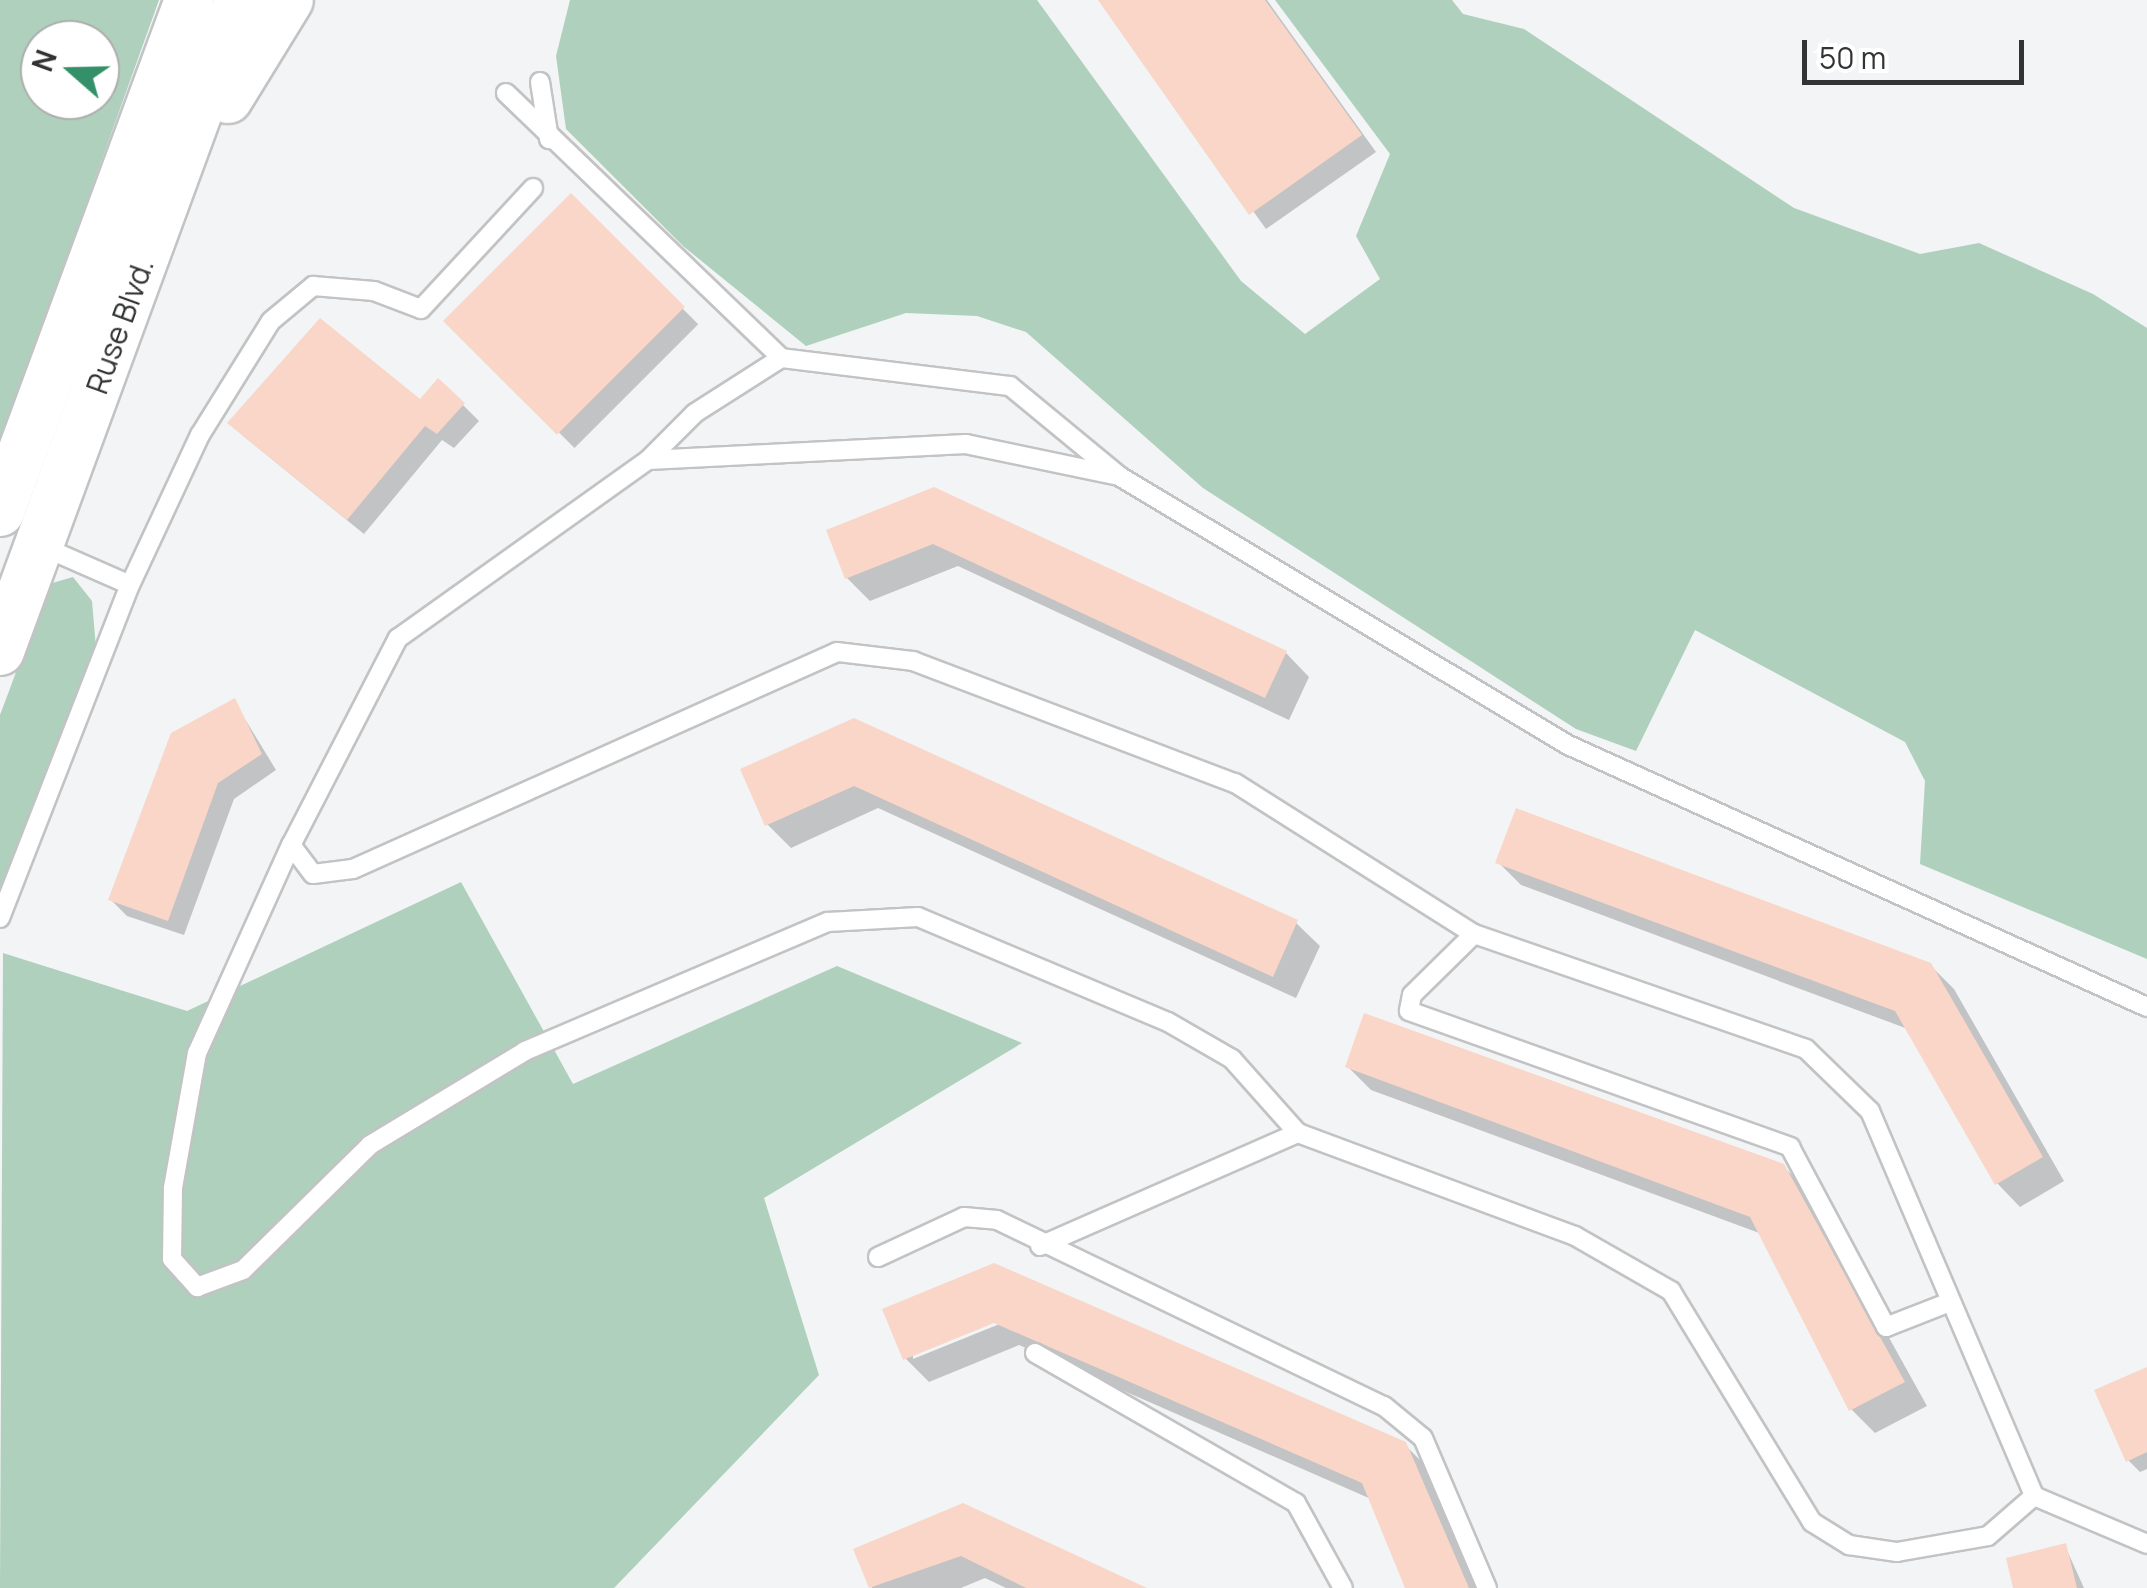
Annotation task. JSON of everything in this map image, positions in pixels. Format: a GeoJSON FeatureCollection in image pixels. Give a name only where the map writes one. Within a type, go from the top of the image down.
{"type":"FeatureCollection","features":[{"type":"Feature","properties":{"kind":"main road","name":"Ruse Blvd."},"geometry":{"type":"LineString","coordinates":[[0,512],[189,0]]}},
{"type":"Feature","properties":{"kind":"main road","name":"Ruse Blvd."},"geometry":{"type":"LineString","coordinates":[[0,651],[239,0]]}},
{"type":"Feature","properties":{"kind":"main road"},"geometry":{"type":"LineString","coordinates":[[152,238],[289,0]]}},
{"type":"Feature","properties":{"kind":"lane"},"geometry":{"type":"LineString","coordinates":[[540,82],[549,140]]}},
{"type":"Feature","properties":{"kind":"lane"},"geometry":{"type":"LineString","coordinates":[[506,92],[549,140],[781,358],[1010,386],[1119,476],[1568,745],[2147,1007]]}},
{"type":"Feature","properties":{"kind":"lane"},"geometry":{"type":"LineString","coordinates":[[0,918],[130,585],[200,435],[271,322],[312,286],[374,292],[422,309],[533,188]]}},
{"type":"Feature","properties":{"kind":"lane"},"geometry":{"type":"LineString","coordinates":[[781,358],[695,413],[648,460],[398,638],[291,846],[197,1053],[173,1188],[172,1259],[197,1287],[243,1270],[370,1145],[525,1052],[828,922],[918,916],[1168,1022],[1232,1059],[1298,1134],[1575,1236],[1671,1292],[1812,1522],[1849,1545],[1897,1552],[1988,1536],[2034,1496]]}},
{"type":"Feature","properties":{"kind":"lane"},"geometry":{"type":"LineString","coordinates":[[648,460],[966,444],[1119,476]]}},
{"type":"Feature","properties":{"kind":"lane"},"geometry":{"type":"LineString","coordinates":[[39,545],[130,585]]}},
{"type":"Feature","properties":{"kind":"lane"},"geometry":{"type":"LineString","coordinates":[[291,846],[313,874],[353,869],[837,652],[913,661],[1234,782],[1474,934],[1806,1049],[1870,1111],[2034,1496],[2147,1544]]}},
{"type":"Feature","properties":{"kind":"lane"},"geometry":{"type":"LineString","coordinates":[[1474,934],[1412,995],[1409,1011],[1790,1147],[1886,1327],[1950,1302]]}},
{"type":"Feature","properties":{"kind":"lane"},"geometry":{"type":"LineString","coordinates":[[1040,1246],[1298,1134]]}},
{"type":"Feature","properties":{"kind":"lane"},"geometry":{"type":"LineString","coordinates":[[878,1257],[964,1217],[997,1220],[1040,1246],[1384,1406],[1423,1438],[1487,1588]]}},
{"type":"Feature","properties":{"kind":"lane"},"geometry":{"type":"LineString","coordinates":[[1035,1353],[1296,1504],[1343,1588]]}},
{"type":"Feature","properties":{"kind":"green space"},"geometry":{"type":"Polygon","coordinates":[[[0,0],[159,0],[120,109],[120,20],[20,20],[20,120],[116,120],[0,444],[0,0]]]}},
{"type":"Feature","properties":{"kind":"green space"},"geometry":{"type":"Polygon","coordinates":[[[570,0],[1037,0],[1241,281],[1305,334],[1380,279],[1356,236],[1390,154],[1275,0],[1452,0],[1463,14],[1524,29],[1794,208],[1920,254],[1979,243],[2093,294],[2147,328],[2147,959],[1920,864],[1925,781],[1905,742],[1695,630],[1636,751],[1576,729],[1203,488],[1026,332],[977,316],[906,313],[806,346],[683,246],[566,129],[556,56],[570,0]]]}},
{"type":"Feature","properties":{"kind":"green space"},"geometry":{"type":"Polygon","coordinates":[[[73,577],[92,601],[96,648],[0,890],[0,715],[49,584],[73,577]]]}},
{"type":"Feature","properties":{"kind":"green space"},"geometry":{"type":"Polygon","coordinates":[[[461,882],[573,1084],[837,966],[1022,1043],[764,1198],[819,1375],[614,1588],[0,1588],[3,953],[187,1011],[461,882]]]}},
{"type":"Feature","properties":{"kind":"building"},"geometry":{"type":"Polygon","coordinates":[[[1098,0],[1265,0],[1362,135],[1249,215],[1098,0]]]}},
{"type":"Feature","properties":{"kind":"building"},"geometry":{"type":"Polygon","coordinates":[[[571,193],[685,307],[557,435],[443,321],[571,193]]]}},
{"type":"Feature","properties":{"kind":"building"},"geometry":{"type":"Polygon","coordinates":[[[320,318],[420,399],[438,378],[465,403],[437,434],[425,426],[347,520],[227,423],[320,318]]]}},
{"type":"Feature","properties":{"kind":"building"},"geometry":{"type":"Polygon","coordinates":[[[934,487],[1287,651],[1265,698],[933,544],[845,579],[826,530],[934,487]]]}},
{"type":"Feature","properties":{"kind":"building"},"geometry":{"type":"Polygon","coordinates":[[[235,698],[262,754],[218,783],[168,921],[108,900],[171,733],[235,698]]]}},
{"type":"Feature","properties":{"kind":"building"},"geometry":{"type":"Polygon","coordinates":[[[854,718],[1298,920],[1273,977],[854,786],[765,826],[740,769],[854,718]]]}},
{"type":"Feature","properties":{"kind":"building"},"geometry":{"type":"Polygon","coordinates":[[[1516,808],[1931,963],[2043,1157],[1995,1185],[1895,1011],[1495,863],[1516,808]]]}},
{"type":"Feature","properties":{"kind":"building"},"geometry":{"type":"Polygon","coordinates":[[[1364,1013],[1784,1164],[1905,1382],[1849,1411],[1750,1217],[1345,1067],[1364,1013]]]}},
{"type":"Feature","properties":{"kind":"building"},"geometry":{"type":"Polygon","coordinates":[[[994,1263],[1406,1442],[1469,1588],[1405,1588],[1362,1483],[994,1323],[903,1360],[882,1309],[994,1263]]]}},
{"type":"Feature","properties":{"kind":"building"},"geometry":{"type":"Polygon","coordinates":[[[2147,1367],[2147,1452],[2126,1462],[2094,1390],[2147,1367]]]}},
{"type":"Feature","properties":{"kind":"building"},"geometry":{"type":"Polygon","coordinates":[[[963,1503],[1147,1588],[1026,1588],[961,1556],[869,1588],[853,1549],[963,1503]]]}},
{"type":"Feature","properties":{"kind":"building"},"geometry":{"type":"Polygon","coordinates":[[[2066,1543],[2077,1588],[2013,1588],[2006,1558],[2066,1543]]]}}]}
